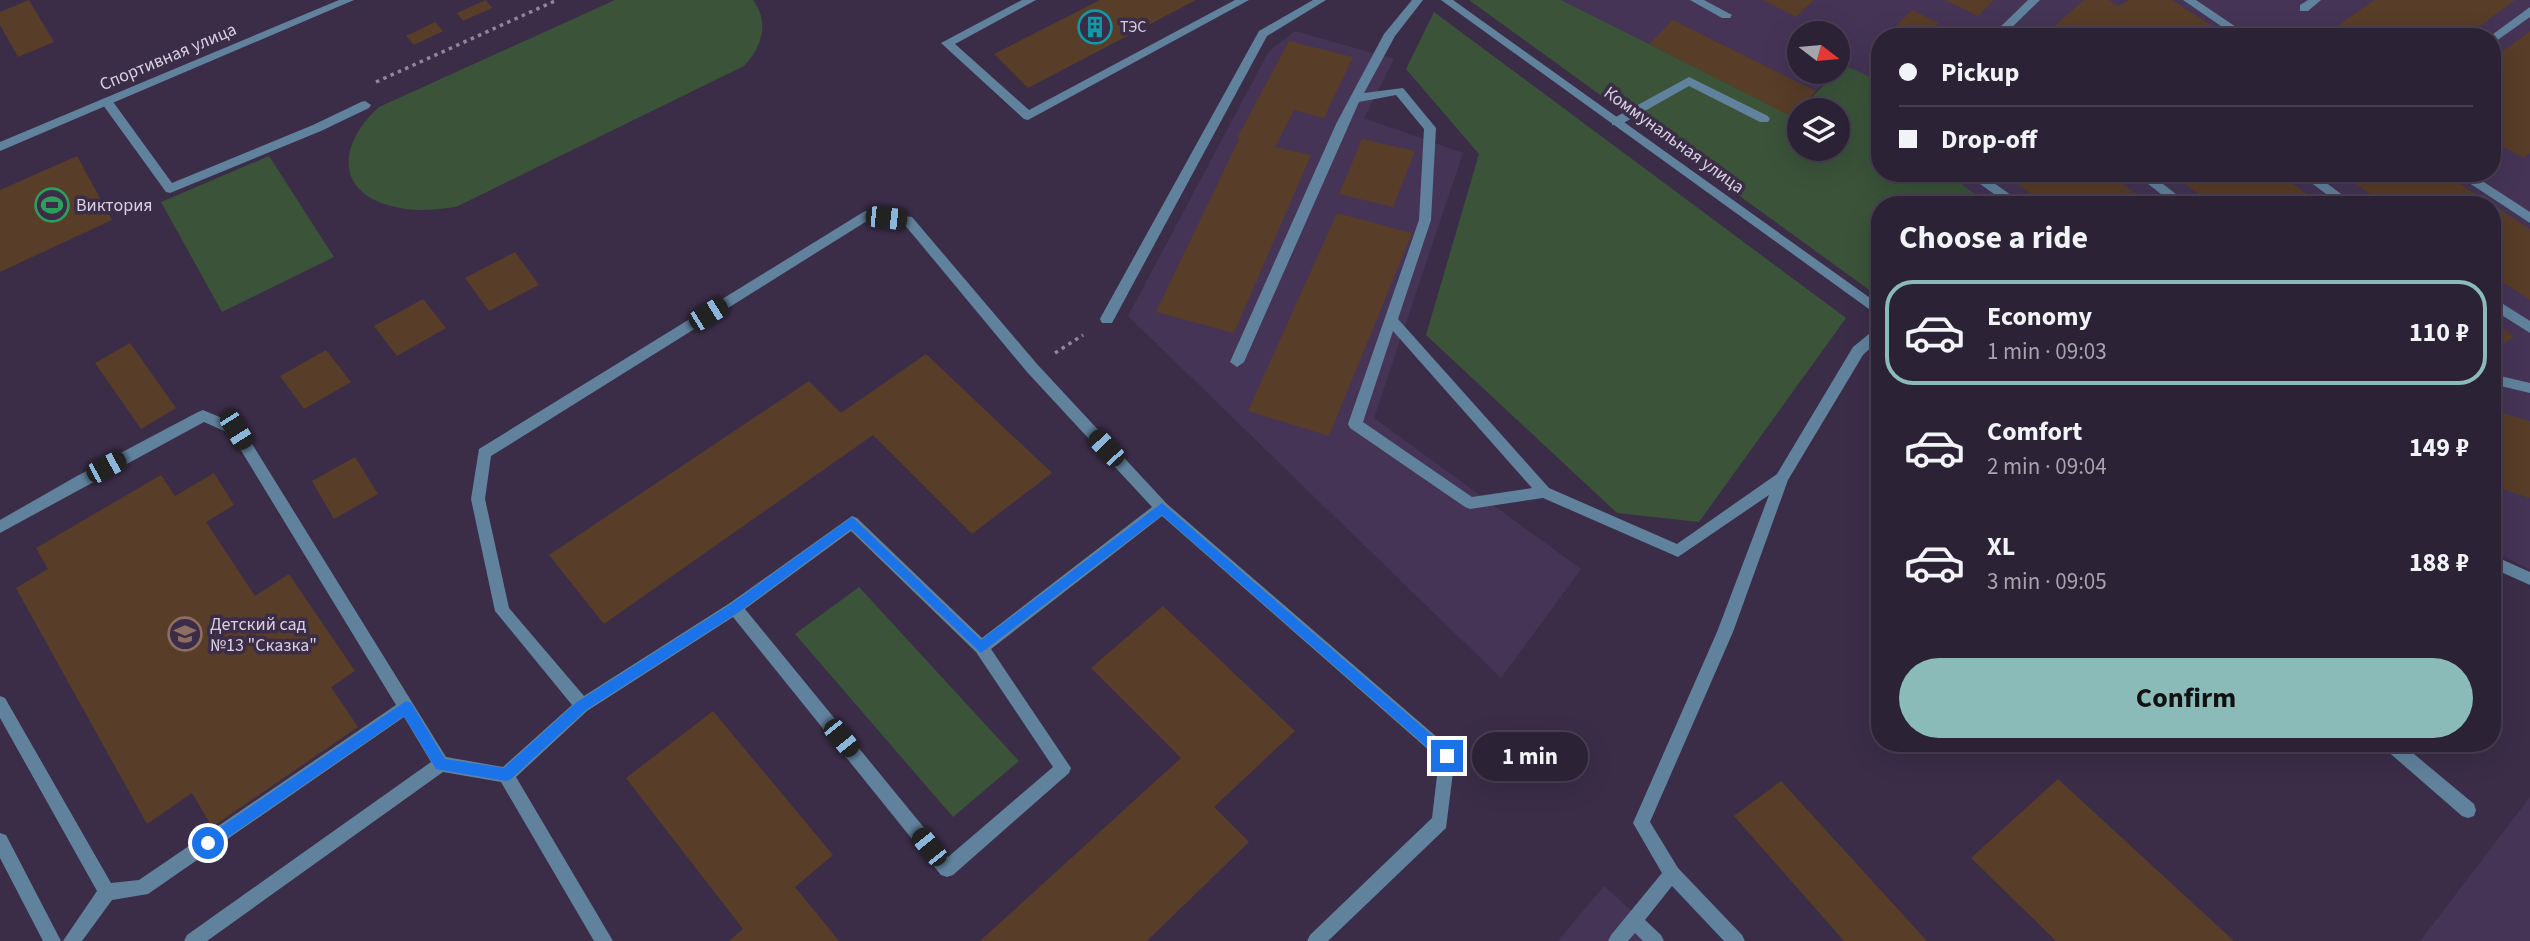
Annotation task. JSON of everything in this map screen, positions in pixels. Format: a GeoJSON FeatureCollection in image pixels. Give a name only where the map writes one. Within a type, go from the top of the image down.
{"type":"FeatureCollection","features":[{"type":"Feature","properties":{"kind":"street","name":"Спортивная улица"},"geometry":{"type":"LineString","coordinates":[[0,147],[349,0]]}},
{"type":"Feature","properties":{"kind":"street"},"geometry":{"type":"LineString","coordinates":[[1031,0],[947,43],[1028,116],[1244,0]]}},
{"type":"Feature","properties":{"kind":"street"},"geometry":{"type":"LineString","coordinates":[[1107,319],[1263,34],[1321,0]]}},
{"type":"Feature","properties":{"kind":"street"},"geometry":{"type":"LineString","coordinates":[[1237,362],[1355,99],[1390,34],[1418,0]]}},
{"type":"Feature","properties":{"kind":"street","name":"Коммунальная улица"},"geometry":{"type":"LineString","coordinates":[[1446,0],[1871,306]]}},
{"type":"Feature","properties":{"kind":"street"},"geometry":{"type":"LineString","coordinates":[[1695,0],[1726,15]]}},
{"type":"Feature","properties":{"kind":"street"},"geometry":{"type":"LineString","coordinates":[[2005,28],[2035,0]]}},
{"type":"Feature","properties":{"kind":"street"},"geometry":{"type":"LineString","coordinates":[[2188,0],[2232,28]]}},
{"type":"Feature","properties":{"kind":"street"},"geometry":{"type":"LineString","coordinates":[[2304,8],[2316,0]]}},
{"type":"Feature","properties":{"kind":"street"},"geometry":{"type":"LineString","coordinates":[[2501,33],[2530,11]]}},
{"type":"Feature","properties":{"kind":"street"},"geometry":{"type":"LineString","coordinates":[[1616,122],[1689,81],[1764,119]]}},
{"type":"Feature","properties":{"kind":"street"},"geometry":{"type":"LineString","coordinates":[[1355,99],[1399,91],[1430,128],[1425,220],[1355,424],[1470,503],[1544,492]]}},
{"type":"Feature","properties":{"kind":"street"},"geometry":{"type":"LineString","coordinates":[[107,102],[170,189],[317,128],[365,105]]}},
{"type":"Feature","properties":{"kind":"street"},"geometry":{"type":"LineString","coordinates":[[1984,182],[2005,196]]}},
{"type":"Feature","properties":{"kind":"street"},"geometry":{"type":"LineString","coordinates":[[2152,182],[2172,196]]}},
{"type":"Feature","properties":{"kind":"street"},"geometry":{"type":"LineString","coordinates":[[2317,182],[2337,196]]}},
{"type":"Feature","properties":{"kind":"street"},"geometry":{"type":"LineString","coordinates":[[2474,182],[2496,196]]}},
{"type":"Feature","properties":{"kind":"street"},"geometry":{"type":"LineString","coordinates":[[2501,199],[2530,218]]}},
{"type":"Feature","properties":{"kind":"street"},"geometry":{"type":"LineString","coordinates":[[582,706],[502,611],[478,499],[484,453],[865,216],[908,220],[1032,368],[1162,508],[1447,756],[1440,822],[1316,941]]}},
{"type":"Feature","properties":{"kind":"street"},"geometry":{"type":"LineString","coordinates":[[2501,308],[2530,328]]}},
{"type":"Feature","properties":{"kind":"street"},"geometry":{"type":"LineString","coordinates":[[1392,321],[1544,492],[1678,551],[1782,478]]}},
{"type":"Feature","properties":{"kind":"street"},"geometry":{"type":"LineString","coordinates":[[1736,941],[1672,874],[1641,823],[1725,632],[1782,478],[1858,351],[1871,339]]}},
{"type":"Feature","properties":{"kind":"street"},"geometry":{"type":"LineString","coordinates":[[2501,381],[2530,388]]}},
{"type":"Feature","properties":{"kind":"street"},"geometry":{"type":"LineString","coordinates":[[0,527],[203,416],[236,430],[441,764]]}},
{"type":"Feature","properties":{"kind":"street"},"geometry":{"type":"LineString","coordinates":[[981,647],[1162,508]]}},
{"type":"Feature","properties":{"kind":"street"},"geometry":{"type":"LineString","coordinates":[[506,775],[582,706],[735,608],[852,522],[981,647],[1063,768],[947,869],[735,608]]}},
{"type":"Feature","properties":{"kind":"street"},"geometry":{"type":"LineString","coordinates":[[2501,565],[2530,579]]}},
{"type":"Feature","properties":{"kind":"street"},"geometry":{"type":"LineString","coordinates":[[0,703],[107,892]]}},
{"type":"Feature","properties":{"kind":"street"},"geometry":{"type":"LineString","coordinates":[[72,941],[107,892],[142,888],[406,707]]}},
{"type":"Feature","properties":{"kind":"street"},"geometry":{"type":"LineString","coordinates":[[2400,752],[2468,810]]}},
{"type":"Feature","properties":{"kind":"street"},"geometry":{"type":"LineString","coordinates":[[193,941],[441,764],[506,775],[604,941]]}},
{"type":"Feature","properties":{"kind":"street"},"geometry":{"type":"LineString","coordinates":[[0,841],[51,941]]}},
{"type":"Feature","properties":{"kind":"street"},"geometry":{"type":"LineString","coordinates":[[1617,941],[1672,874]]}},
{"type":"Feature","properties":{"kind":"street"},"geometry":{"type":"LineString","coordinates":[[1634,920],[1655,941]]}},
{"type":"Feature","properties":{"kind":"path"},"geometry":{"type":"LineString","coordinates":[[367,85],[557,0]]}},
{"type":"Feature","properties":{"kind":"path"},"geometry":{"type":"LineString","coordinates":[[1032,368],[1107,319]]}},
{"type":"Feature","properties":{"kind":"shaded area"},"geometry":{"type":"Polygon","coordinates":[[[1561,0],[2530,0],[2530,570],[2501,555],[2501,196],[1977,196],[1959,182],[2501,182],[2501,28],[1871,28],[1871,78],[1850,69],[1850,21],[1787,21],[1787,77],[1673,20],[1649,44],[1561,0]]]}},
{"type":"Feature","properties":{"kind":"shaded area"},"geometry":{"type":"Polygon","coordinates":[[[1295,31],[1394,59],[1364,118],[1463,153],[1374,418],[1581,569],[1501,678],[1128,316],[1269,51],[1295,31]]]}},
{"type":"Feature","properties":{"kind":"shaded area"},"geometry":{"type":"Polygon","coordinates":[[[1802,84],[1824,84],[1816,91],[1802,84]]]}},
{"type":"Feature","properties":{"kind":"shaded area"},"geometry":{"type":"Polygon","coordinates":[[[2530,797],[2530,941],[2420,941],[2501,835],[2530,797]]]}},
{"type":"Feature","properties":{"kind":"shaded area"},"geometry":{"type":"Polygon","coordinates":[[[1604,886],[1665,941],[1558,941],[1604,886]]]}},
{"type":"Feature","properties":{"kind":"green space"},"geometry":{"type":"Polygon","coordinates":[[[615,0],[753,0],[761,17],[762,34],[755,51],[744,66],[456,207],[423,210],[399,208],[372,199],[359,189],[351,177],[351,149],[366,120],[379,107],[615,0]]]}},
{"type":"Feature","properties":{"kind":"green space"},"geometry":{"type":"Polygon","coordinates":[[[1469,0],[1561,0],[1787,113],[1787,161],[1850,161],[1850,98],[1811,98],[1825,84],[1850,84],[1850,68],[1871,77],[1871,182],[1959,182],[1977,196],[1871,196],[1871,291],[1469,0]]]}},
{"type":"Feature","properties":{"kind":"green space"},"geometry":{"type":"Polygon","coordinates":[[[1434,12],[1846,318],[1699,522],[1617,513],[1426,335],[1479,154],[1406,69],[1434,12]]]}},
{"type":"Feature","properties":{"kind":"green space"},"geometry":{"type":"Polygon","coordinates":[[[269,156],[334,257],[222,312],[161,202],[269,156]]]}},
{"type":"Feature","properties":{"kind":"green space"},"geometry":{"type":"Polygon","coordinates":[[[859,587],[1019,761],[953,817],[795,634],[859,587]]]}},
{"type":"Feature","properties":{"kind":"building"},"geometry":{"type":"Polygon","coordinates":[[[29,0],[54,42],[18,57],[0,25],[0,12],[29,0]]]}},
{"type":"Feature","properties":{"kind":"building"},"geometry":{"type":"Polygon","coordinates":[[[486,0],[492,8],[463,21],[457,13],[486,0]]]}},
{"type":"Feature","properties":{"kind":"building","name":"ТЭС"},"geometry":{"type":"Polygon","coordinates":[[[1100,0],[1196,0],[1028,88],[994,54],[1100,0]]]}},
{"type":"Feature","properties":{"kind":"building"},"geometry":{"type":"Polygon","coordinates":[[[1763,0],[1814,0],[1796,17],[1763,0]]]}},
{"type":"Feature","properties":{"kind":"building"},"geometry":{"type":"Polygon","coordinates":[[[1945,0],[1994,0],[1978,16],[1945,0]]]}},
{"type":"Feature","properties":{"kind":"building"},"geometry":{"type":"Polygon","coordinates":[[[2084,0],[2108,0],[2119,6],[2129,0],[2172,0],[2215,28],[2052,28],[2084,0]]]}},
{"type":"Feature","properties":{"kind":"building"},"geometry":{"type":"Polygon","coordinates":[[[2374,0],[2515,0],[2477,28],[2335,28],[2374,0]]]}},
{"type":"Feature","properties":{"kind":"building"},"geometry":{"type":"Polygon","coordinates":[[[1912,10],[1939,23],[1934,28],[1894,28],[1912,10]]]}},
{"type":"Feature","properties":{"kind":"building"},"geometry":{"type":"Polygon","coordinates":[[[1673,20],[1787,77],[1787,84],[1802,84],[1816,91],[1810,98],[1787,98],[1787,114],[1649,44],[1673,20]]]}},
{"type":"Feature","properties":{"kind":"building"},"geometry":{"type":"Polygon","coordinates":[[[435,22],[443,31],[414,45],[406,36],[435,22]]]}},
{"type":"Feature","properties":{"kind":"building"},"geometry":{"type":"Polygon","coordinates":[[[2530,31],[2530,153],[2523,158],[2501,145],[2501,52],[2530,31]]]}},
{"type":"Feature","properties":{"kind":"building"},"geometry":{"type":"Polygon","coordinates":[[[1289,41],[1353,57],[1324,118],[1294,110],[1275,147],[1311,155],[1234,333],[1156,312],[1239,139],[1237,138],[1289,41]]]}},
{"type":"Feature","properties":{"kind":"building"},"geometry":{"type":"Polygon","coordinates":[[[1362,139],[1415,151],[1393,207],[1339,194],[1362,139]]]}},
{"type":"Feature","properties":{"kind":"building","name":"Виктория"},"geometry":{"type":"Polygon","coordinates":[[[77,156],[112,220],[0,272],[0,190],[77,156]]]}},
{"type":"Feature","properties":{"kind":"building"},"geometry":{"type":"Polygon","coordinates":[[[2015,182],[2120,182],[2139,196],[2034,196],[2015,182]]]}},
{"type":"Feature","properties":{"kind":"building"},"geometry":{"type":"Polygon","coordinates":[[[2182,182],[2290,182],[2310,196],[2202,196],[2182,182]]]}},
{"type":"Feature","properties":{"kind":"building"},"geometry":{"type":"Polygon","coordinates":[[[2352,182],[2457,182],[2479,196],[2374,196],[2352,182]]]}},
{"type":"Feature","properties":{"kind":"building"},"geometry":{"type":"Polygon","coordinates":[[[2501,210],[2530,229],[2530,300],[2501,281],[2501,210]]]}},
{"type":"Feature","properties":{"kind":"building"},"geometry":{"type":"Polygon","coordinates":[[[1337,213],[1412,233],[1329,436],[1248,411],[1337,213]]]}},
{"type":"Feature","properties":{"kind":"building"},"geometry":{"type":"Polygon","coordinates":[[[515,252],[539,285],[489,311],[465,278],[515,252]]]}},
{"type":"Feature","properties":{"kind":"building"},"geometry":{"type":"Polygon","coordinates":[[[423,299],[446,328],[397,356],[374,326],[423,299]]]}},
{"type":"Feature","properties":{"kind":"building"},"geometry":{"type":"Polygon","coordinates":[[[2501,327],[2514,336],[2501,347],[2501,327]]]}},
{"type":"Feature","properties":{"kind":"building"},"geometry":{"type":"Polygon","coordinates":[[[130,343],[176,408],[141,429],[95,363],[130,343]]]}},
{"type":"Feature","properties":{"kind":"building"},"geometry":{"type":"Polygon","coordinates":[[[326,350],[351,382],[304,409],[280,376],[326,350]]]}},
{"type":"Feature","properties":{"kind":"building"},"geometry":{"type":"Polygon","coordinates":[[[926,354],[1052,473],[972,534],[873,435],[604,624],[549,555],[809,381],[841,413],[926,354]]]}},
{"type":"Feature","properties":{"kind":"building"},"geometry":{"type":"Polygon","coordinates":[[[2501,413],[2530,421],[2530,498],[2501,489],[2501,413]]]}},
{"type":"Feature","properties":{"kind":"building"},"geometry":{"type":"Polygon","coordinates":[[[355,457],[378,494],[334,519],[312,481],[355,457]]]}},
{"type":"Feature","properties":{"kind":"building","name":"Детский сад №13 \"Сказка\""},"geometry":{"type":"Polygon","coordinates":[[[214,473],[234,505],[206,522],[255,596],[289,574],[355,671],[331,687],[358,727],[212,827],[192,793],[147,824],[16,588],[48,569],[36,548],[161,475],[175,496],[214,473]]]}},
{"type":"Feature","properties":{"kind":"building"},"geometry":{"type":"Polygon","coordinates":[[[1163,606],[1295,731],[1214,807],[1249,842],[1147,941],[980,941],[1181,758],[1091,668],[1163,606]]]}},
{"type":"Feature","properties":{"kind":"building"},"geometry":{"type":"Polygon","coordinates":[[[713,711],[833,855],[795,887],[839,941],[729,941],[743,929],[626,778],[713,711]]]}},
{"type":"Feature","properties":{"kind":"building"},"geometry":{"type":"Polygon","coordinates":[[[2058,779],[2234,941],[2056,941],[1971,858],[2058,779]]]}},
{"type":"Feature","properties":{"kind":"building"},"geometry":{"type":"Polygon","coordinates":[[[1781,781],[1927,941],[1844,941],[1734,816],[1781,781]]]}},
{"type":"Feature","properties":{"kind":"place","name":"ТЭС"},"geometry":{"type":"Point","coordinates":[1095,27]}},
{"type":"Feature","properties":{"kind":"place","name":"Виктория"},"geometry":{"type":"Point","coordinates":[52,205]}},
{"type":"Feature","properties":{"kind":"place","name":"Детский сад №13 \"Сказка\""},"geometry":{"type":"Point","coordinates":[185,634]}},
{"type":"Feature","properties":{"kind":"route"},"geometry":{"type":"LineString","coordinates":[[208,843],[406,707],[441,764],[506,775],[582,706],[735,608],[852,522],[981,647],[1162,508],[1447,756]]}}]}
